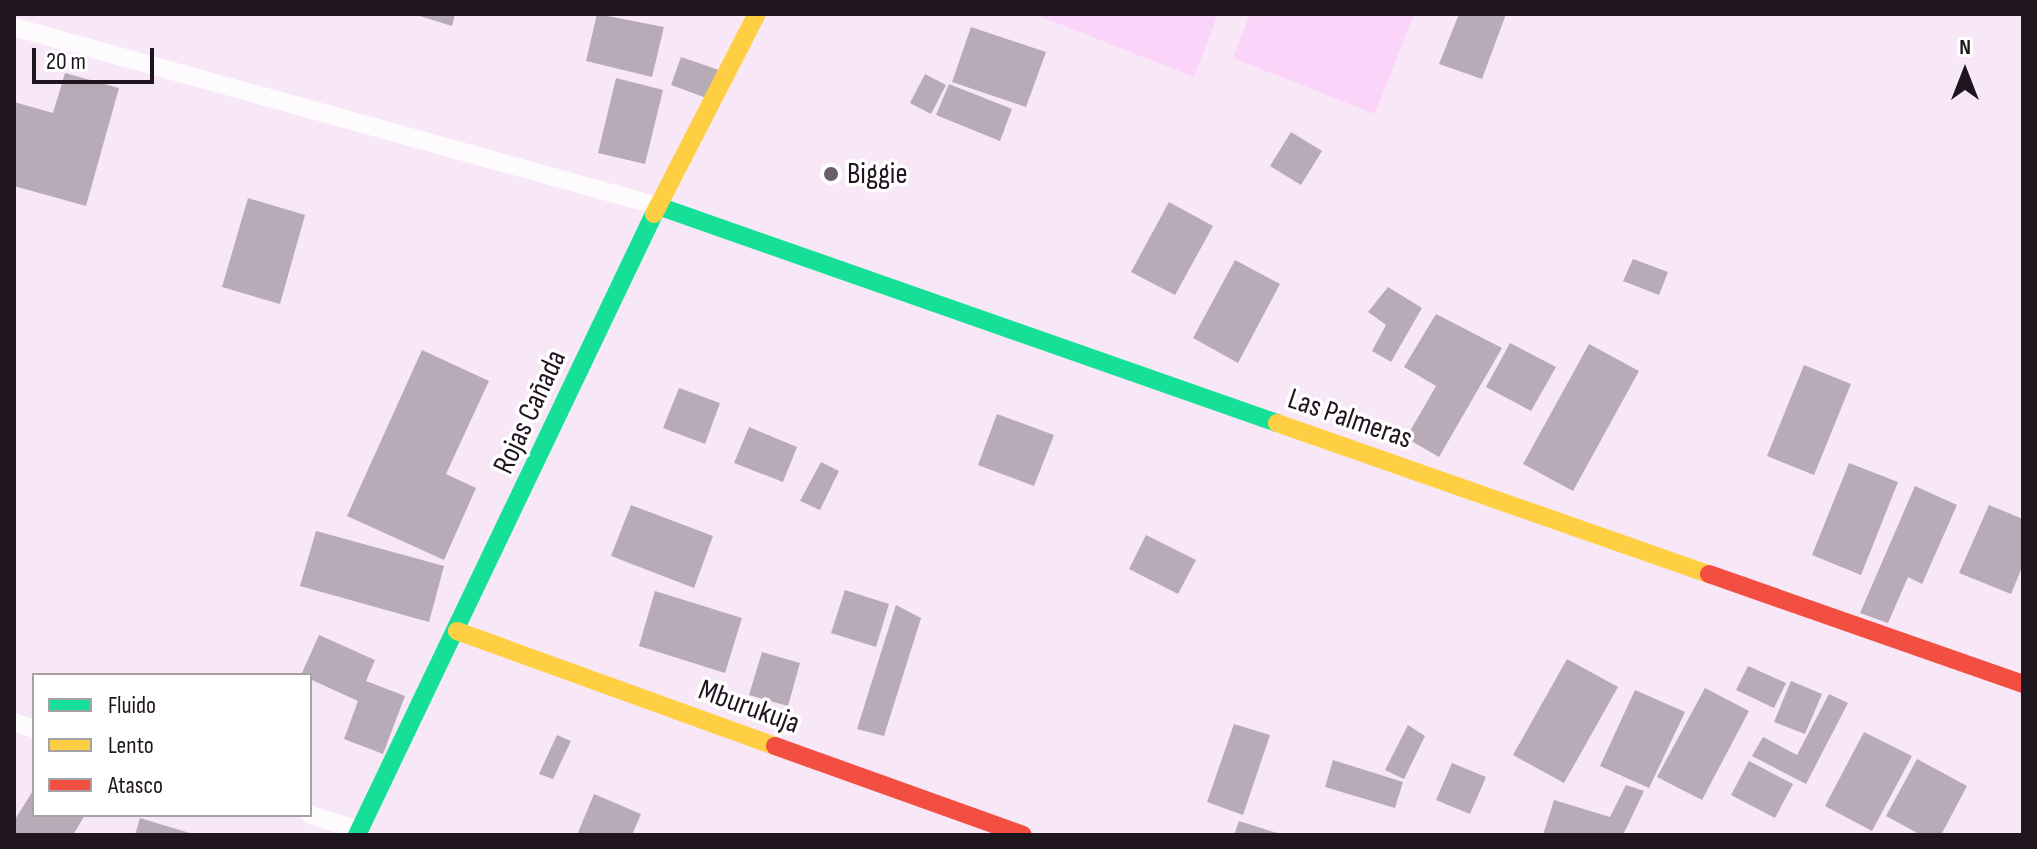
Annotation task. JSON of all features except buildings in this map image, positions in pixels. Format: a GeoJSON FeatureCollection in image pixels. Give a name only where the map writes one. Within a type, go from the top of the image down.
{"type":"FeatureCollection","features":[{"type":"Feature","properties":{"kind":"street","name":"Rojas Cañada"},"geometry":{"type":"LineString","coordinates":[[358,833],[658,206],[757,14]]}},
{"type":"Feature","properties":{"kind":"street","name":"Las Palmeras"},"geometry":{"type":"LineString","coordinates":[[658,206],[2023,684]]}},
{"type":"Feature","properties":{"kind":"street","name":"Mburukuja"},"geometry":{"type":"LineString","coordinates":[[457,631],[1023,835]]}},
{"type":"Feature","properties":{"kind":"lane"},"geometry":{"type":"LineString","coordinates":[[14,27],[658,206]]}},
{"type":"Feature","properties":{"kind":"lane"},"geometry":{"type":"LineString","coordinates":[[312,816],[358,833]]}},
{"type":"Feature","properties":{"kind":"shaded area"},"geometry":{"type":"Polygon","coordinates":[[[1034,14],[1218,14],[1194,77],[1034,14]]]}},
{"type":"Feature","properties":{"kind":"shaded area"},"geometry":{"type":"Polygon","coordinates":[[[1250,14],[1414,14],[1375,114],[1233,58],[1250,14]]]}},
{"type":"Feature","properties":{"kind":"traffic: fast"},"geometry":{"type":"LineString","coordinates":[[658,206],[1277,423]]}},
{"type":"Feature","properties":{"kind":"traffic: fast"},"geometry":{"type":"LineString","coordinates":[[357,835],[654,214]]}},
{"type":"Feature","properties":{"kind":"traffic: slow"},"geometry":{"type":"LineString","coordinates":[[654,214],[757,14]]}},
{"type":"Feature","properties":{"kind":"traffic: slow"},"geometry":{"type":"LineString","coordinates":[[1277,423],[1709,574]]}},
{"type":"Feature","properties":{"kind":"traffic: slow"},"geometry":{"type":"LineString","coordinates":[[457,631],[775,746]]}},
{"type":"Feature","properties":{"kind":"traffic: jam"},"geometry":{"type":"LineString","coordinates":[[1709,574],[2023,684]]}},
{"type":"Feature","properties":{"kind":"traffic: jam"},"geometry":{"type":"LineString","coordinates":[[775,746],[1023,835]]}},
{"type":"Feature","properties":{"kind":"place","name":"Biggie"},"geometry":{"type":"Point","coordinates":[831,174]}}]}
